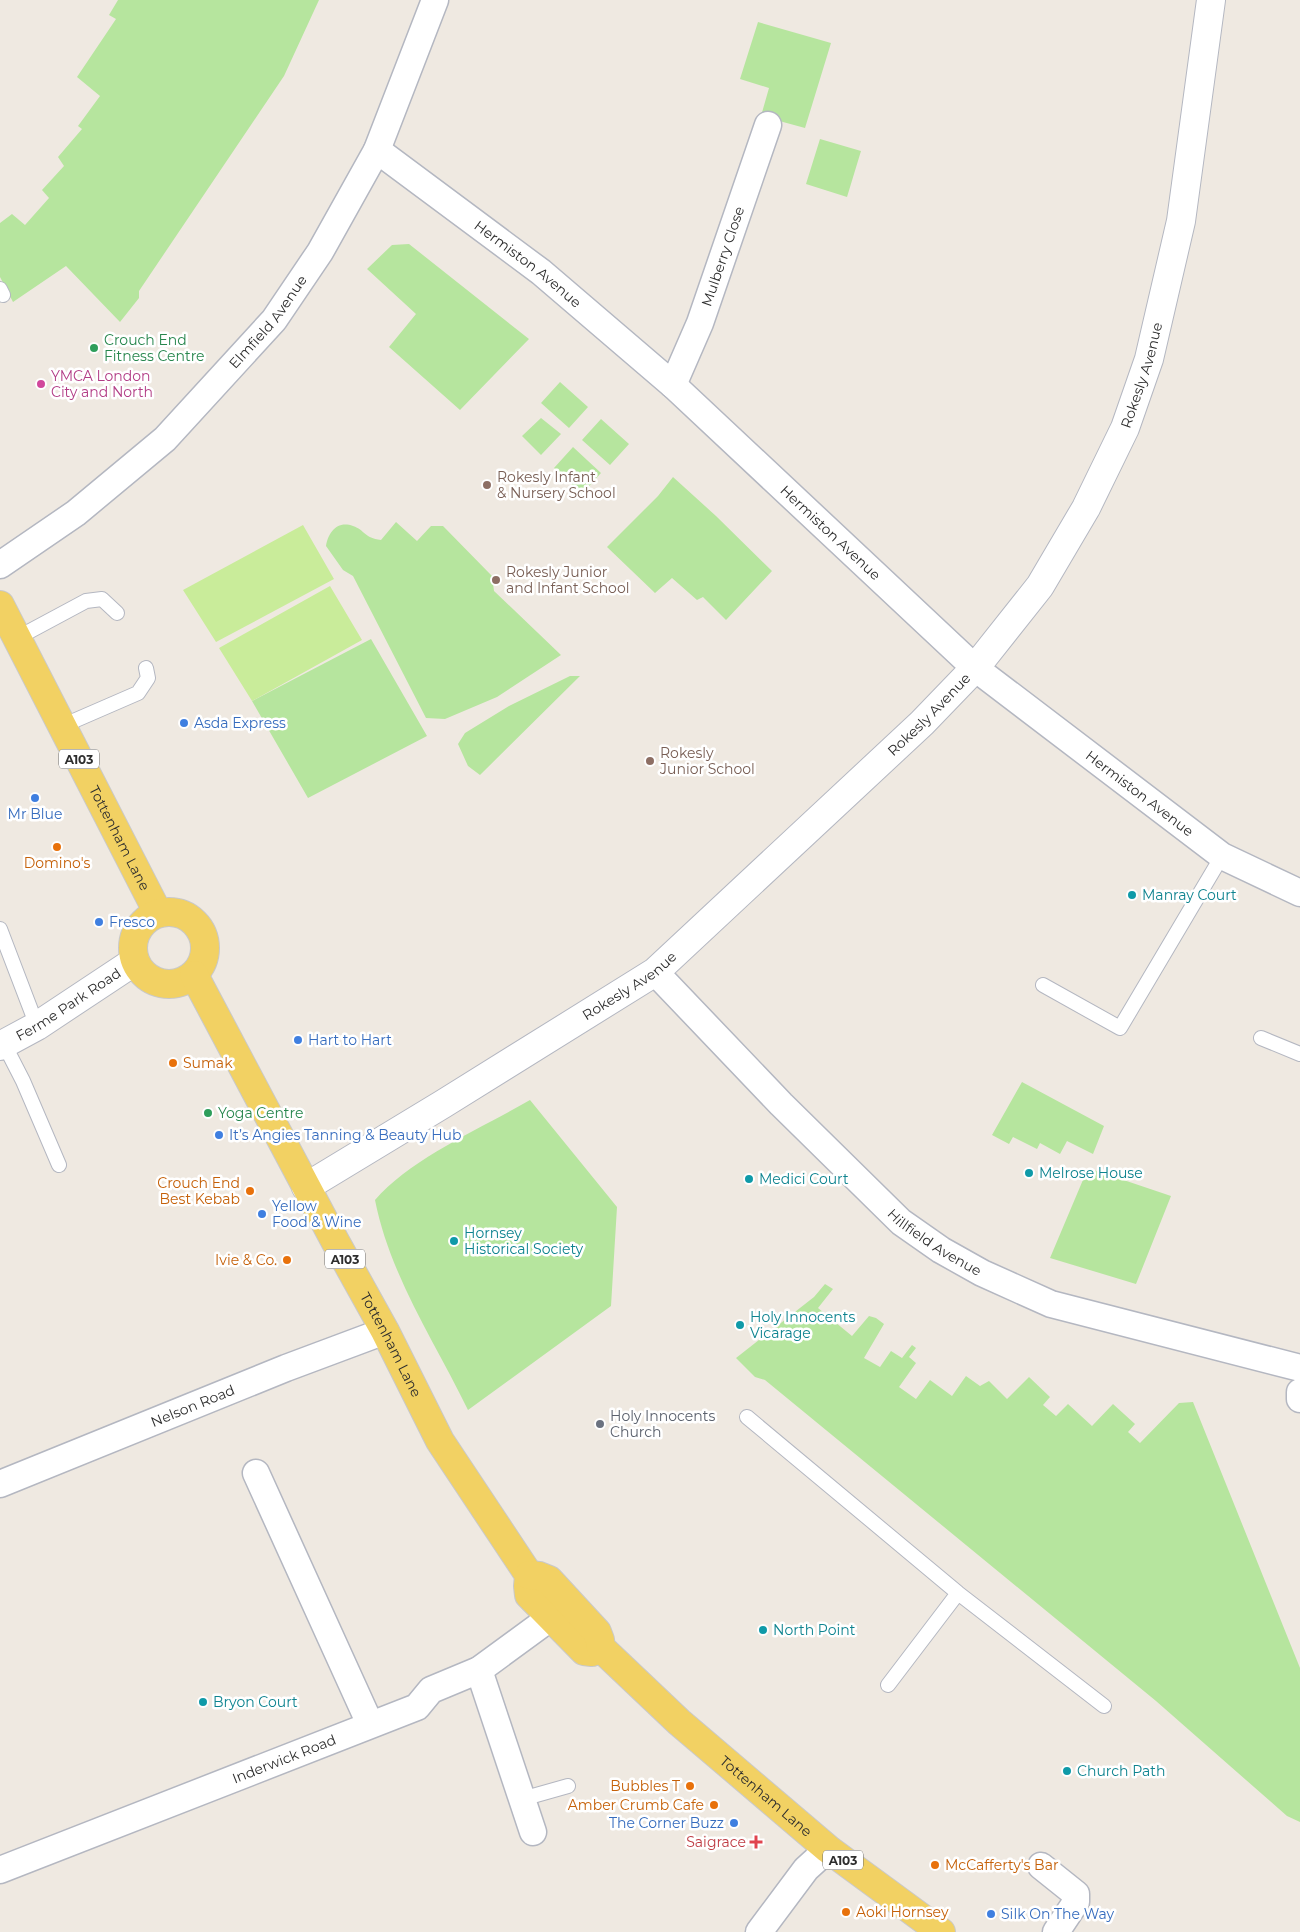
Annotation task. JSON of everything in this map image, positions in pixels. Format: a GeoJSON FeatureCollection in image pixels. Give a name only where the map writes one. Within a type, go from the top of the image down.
{"type":"FeatureCollection","features":[{"type":"Feature","properties":{"kind":"main road","name":"Tottenham Lane"},"geometry":{"type":"LineString","coordinates":[[0,605],[158,913]]}},
{"type":"Feature","properties":{"kind":"main road"},"geometry":{"type":"LineString","coordinates":[[170,911],[181,913],[192,919],[202,931],[205,942],[205,954],[202,965],[194,975],[182,982],[170,985],[154,981],[143,974],[135,961],[133,944],[137,930],[145,920],[158,913],[170,911]]}},
{"type":"Feature","properties":{"kind":"main road","name":"Tottenham Lane"},"geometry":{"type":"LineString","coordinates":[[194,975],[306,1187],[385,1330],[440,1441],[529,1575],[528,1586],[530,1595],[550,1618],[584,1651],[592,1652],[601,1648]]}},
{"type":"Feature","properties":{"kind":"main road","name":"Tottenham Lane"},"geometry":{"type":"LineString","coordinates":[[529,1575],[549,1580],[597,1632],[601,1648],[678,1722],[828,1849],[941,1932]]}},
{"type":"Feature","properties":{"kind":"street","name":"Elmfield Avenue"},"geometry":{"type":"LineString","coordinates":[[0,565],[76,513],[165,439],[274,320],[320,252],[377,150],[435,0]]}},
{"type":"Feature","properties":{"kind":"street","name":"Rokesly Avenue"},"geometry":{"type":"LineString","coordinates":[[306,1187],[655,972],[922,723],[975,668],[1040,586],[1086,508],[1125,428],[1149,359],[1181,221],[1211,0]]}},
{"type":"Feature","properties":{"kind":"street","name":"Mulberry Close"},"geometry":{"type":"LineString","coordinates":[[673,386],[700,324],[768,126]]}},
{"type":"Feature","properties":{"kind":"street","name":"Hermiston Avenue"},"geometry":{"type":"LineString","coordinates":[[377,150],[541,272],[673,386],[975,668],[1222,856],[1300,892]]}},
{"type":"Feature","properties":{"kind":"street","name":"Ferme Park Road"},"geometry":{"type":"LineString","coordinates":[[2,1045],[37,1026],[135,961]]}},
{"type":"Feature","properties":{"kind":"street","name":"Hillfield Avenue"},"geometry":{"type":"LineString","coordinates":[[655,972],[781,1104],[894,1215],[941,1250],[982,1273],[1051,1304],[1300,1368]]}},
{"type":"Feature","properties":{"kind":"street","name":"Nelson Road"},"geometry":{"type":"LineString","coordinates":[[0,1484],[385,1330]]}},
{"type":"Feature","properties":{"kind":"street"},"geometry":{"type":"LineString","coordinates":[[1300,1392],[1300,1399]]}},
{"type":"Feature","properties":{"kind":"street"},"geometry":{"type":"LineString","coordinates":[[256,1473],[370,1724]]}},
{"type":"Feature","properties":{"kind":"street","name":"Inderwick Road"},"geometry":{"type":"LineString","coordinates":[[0,1870],[417,1707],[431,1690],[479,1670],[550,1618]]}},
{"type":"Feature","properties":{"kind":"street"},"geometry":{"type":"LineString","coordinates":[[479,1670],[533,1832]]}},
{"type":"Feature","properties":{"kind":"street"},"geometry":{"type":"LineString","coordinates":[[759,1932],[806,1869],[828,1849]]}},
{"type":"Feature","properties":{"kind":"street"},"geometry":{"type":"LineString","coordinates":[[1041,1866],[1076,1894],[1076,1902],[1056,1932]]}},
{"type":"Feature","properties":{"kind":"lane"},"geometry":{"type":"LineString","coordinates":[[17,638],[86,601],[102,599],[117,613]]}},
{"type":"Feature","properties":{"kind":"lane"},"geometry":{"type":"LineString","coordinates":[[62,726],[138,693],[148,678],[146,668]]}},
{"type":"Feature","properties":{"kind":"lane"},"geometry":{"type":"LineString","coordinates":[[1044,985],[1120,1028],[1222,856]]}},
{"type":"Feature","properties":{"kind":"lane"},"geometry":{"type":"LineString","coordinates":[[0,929],[37,1026]]}},
{"type":"Feature","properties":{"kind":"lane"},"geometry":{"type":"LineString","coordinates":[[1261,1038],[1300,1054]]}},
{"type":"Feature","properties":{"kind":"lane"},"geometry":{"type":"LineString","coordinates":[[2,1045],[23,1080],[59,1165]]}},
{"type":"Feature","properties":{"kind":"lane"},"geometry":{"type":"LineString","coordinates":[[747,1417],[958,1593],[1104,1706]]}},
{"type":"Feature","properties":{"kind":"lane"},"geometry":{"type":"LineString","coordinates":[[888,1685],[958,1593]]}},
{"type":"Feature","properties":{"kind":"lane"},"geometry":{"type":"LineString","coordinates":[[522,1799],[568,1786]]}},
{"type":"Feature","properties":{"kind":"green space"},"geometry":{"type":"Polygon","coordinates":[[[118,0],[319,0],[284,76],[139,291],[139,298],[120,322],[66,266],[13,302],[0,277],[0,223],[12,214],[25,225],[49,198],[42,190],[64,166],[58,157],[82,129],[78,126],[100,96],[77,77],[116,19],[109,15],[118,0]]]}},
{"type":"Feature","properties":{"kind":"green space"},"geometry":{"type":"Polygon","coordinates":[[[758,22],[831,43],[805,128],[761,116],[769,88],[740,79],[758,22]]]}},
{"type":"Feature","properties":{"kind":"green space"},"geometry":{"type":"Polygon","coordinates":[[[820,139],[861,151],[847,197],[806,184],[820,139]]]}},
{"type":"Feature","properties":{"kind":"green space"},"geometry":{"type":"Polygon","coordinates":[[[409,244],[529,339],[460,410],[389,347],[416,314],[367,269],[392,245],[409,244]]]}},
{"type":"Feature","properties":{"kind":"green space"},"geometry":{"type":"Polygon","coordinates":[[[560,382],[588,407],[569,428],[541,403],[560,382]]]}},
{"type":"Feature","properties":{"kind":"green space"},"geometry":{"type":"Polygon","coordinates":[[[541,418],[561,434],[541,455],[522,436],[541,418]]]}},
{"type":"Feature","properties":{"kind":"green space"},"geometry":{"type":"Polygon","coordinates":[[[601,419],[629,444],[610,465],[582,440],[601,419]]]}},
{"type":"Feature","properties":{"kind":"green space"},"geometry":{"type":"Polygon","coordinates":[[[573,447],[601,473],[582,494],[554,468],[573,447]]]}},
{"type":"Feature","properties":{"kind":"green space"},"geometry":{"type":"Polygon","coordinates":[[[673,477],[772,571],[726,620],[703,597],[697,600],[672,578],[655,593],[607,547],[658,496],[673,477]]]}},
{"type":"Feature","properties":{"kind":"green space"},"geometry":{"type":"Polygon","coordinates":[[[396,522],[417,541],[431,526],[443,526],[492,576],[494,591],[561,655],[497,697],[445,719],[426,718],[353,576],[343,570],[326,546],[331,532],[338,526],[353,526],[371,538],[381,540],[396,522]]]}},
{"type":"Feature","properties":{"kind":"green space"},"geometry":{"type":"Polygon","coordinates":[[[303,525],[334,579],[216,642],[183,590],[303,525]]]}},
{"type":"Feature","properties":{"kind":"green space"},"geometry":{"type":"Polygon","coordinates":[[[330,586],[362,640],[252,701],[219,648],[330,586]]]}},
{"type":"Feature","properties":{"kind":"green space"},"geometry":{"type":"Polygon","coordinates":[[[371,639],[427,736],[308,798],[252,701],[371,639]]]}},
{"type":"Feature","properties":{"kind":"green space"},"geometry":{"type":"Polygon","coordinates":[[[570,676],[580,676],[480,775],[468,766],[458,744],[465,733],[509,706],[570,676]]]}},
{"type":"Feature","properties":{"kind":"green space"},"geometry":{"type":"Polygon","coordinates":[[[1022,1082],[1104,1126],[1093,1154],[1067,1141],[1060,1154],[1040,1143],[1037,1149],[1013,1137],[1009,1144],[992,1135],[1022,1082]]]}},
{"type":"Feature","properties":{"kind":"green space"},"geometry":{"type":"Polygon","coordinates":[[[530,1100],[617,1207],[611,1306],[468,1410],[402,1282],[382,1228],[375,1200],[390,1185],[427,1157],[530,1100]]]}},
{"type":"Feature","properties":{"kind":"green space"},"geometry":{"type":"Polygon","coordinates":[[[1088,1168],[1171,1196],[1136,1284],[1050,1258],[1088,1168]]]}},
{"type":"Feature","properties":{"kind":"green space"},"geometry":{"type":"Polygon","coordinates":[[[825,1284],[833,1289],[818,1308],[852,1336],[869,1316],[876,1318],[884,1324],[864,1358],[880,1367],[891,1351],[902,1358],[912,1345],[916,1348],[909,1357],[916,1363],[899,1387],[916,1399],[930,1380],[952,1396],[966,1376],[980,1386],[989,1381],[1007,1399],[1029,1377],[1050,1397],[1043,1405],[1056,1416],[1068,1404],[1092,1426],[1113,1404],[1135,1424],[1128,1432],[1140,1443],[1179,1403],[1193,1402],[1300,1668],[1300,1822],[1287,1816],[1156,1701],[765,1380],[755,1377],[736,1358],[814,1297],[825,1284]]]}},
{"type":"Feature","properties":{"kind":"place","name":"Crouch End Fitness Centre"},"geometry":{"type":"Point","coordinates":[94,348]}},
{"type":"Feature","properties":{"kind":"place","name":"YMCA London City and North"},"geometry":{"type":"Point","coordinates":[41,384]}},
{"type":"Feature","properties":{"kind":"place","name":"Rokesly Infant & Nursery School"},"geometry":{"type":"Point","coordinates":[487,485]}},
{"type":"Feature","properties":{"kind":"place","name":"Rokesly Junior and Infant School"},"geometry":{"type":"Point","coordinates":[496,580]}},
{"type":"Feature","properties":{"kind":"place","name":"Asda Express"},"geometry":{"type":"Point","coordinates":[184,723]}},
{"type":"Feature","properties":{"kind":"place","name":"Rokesly Junior School"},"geometry":{"type":"Point","coordinates":[650,761]}},
{"type":"Feature","properties":{"kind":"place","name":"Mr Blue"},"geometry":{"type":"Point","coordinates":[35,798]}},
{"type":"Feature","properties":{"kind":"place","name":"Domino's"},"geometry":{"type":"Point","coordinates":[57,847]}},
{"type":"Feature","properties":{"kind":"place","name":"Manray Court"},"geometry":{"type":"Point","coordinates":[1132,895]}},
{"type":"Feature","properties":{"kind":"place","name":"Fresco"},"geometry":{"type":"Point","coordinates":[99,922]}},
{"type":"Feature","properties":{"kind":"place","name":"Hart to Hart"},"geometry":{"type":"Point","coordinates":[298,1040]}},
{"type":"Feature","properties":{"kind":"place","name":"Sumak"},"geometry":{"type":"Point","coordinates":[173,1063]}},
{"type":"Feature","properties":{"kind":"place","name":"Yoga Centre"},"geometry":{"type":"Point","coordinates":[208,1113]}},
{"type":"Feature","properties":{"kind":"place","name":"It’s Angies Tanning & Beauty Hub"},"geometry":{"type":"Point","coordinates":[219,1135]}},
{"type":"Feature","properties":{"kind":"place","name":"Melrose House"},"geometry":{"type":"Point","coordinates":[1029,1173]}},
{"type":"Feature","properties":{"kind":"place","name":"Medici Court"},"geometry":{"type":"Point","coordinates":[749,1179]}},
{"type":"Feature","properties":{"kind":"place","name":"Crouch End Best Kebab"},"geometry":{"type":"Point","coordinates":[250,1191]}},
{"type":"Feature","properties":{"kind":"place","name":"Yellow Food & Wine"},"geometry":{"type":"Point","coordinates":[262,1214]}},
{"type":"Feature","properties":{"kind":"place","name":"Hornsey Historical Society"},"geometry":{"type":"Point","coordinates":[454,1241]}},
{"type":"Feature","properties":{"kind":"place","name":"Ivie & Co."},"geometry":{"type":"Point","coordinates":[287,1260]}},
{"type":"Feature","properties":{"kind":"place","name":"Holy Innocents Vicarage"},"geometry":{"type":"Point","coordinates":[740,1325]}},
{"type":"Feature","properties":{"kind":"place","name":"Holy Innocents Church"},"geometry":{"type":"Point","coordinates":[600,1424]}},
{"type":"Feature","properties":{"kind":"place","name":"North Point"},"geometry":{"type":"Point","coordinates":[763,1630]}},
{"type":"Feature","properties":{"kind":"place","name":"Bryon Court"},"geometry":{"type":"Point","coordinates":[203,1702]}},
{"type":"Feature","properties":{"kind":"place","name":"Church Path"},"geometry":{"type":"Point","coordinates":[1067,1771]}},
{"type":"Feature","properties":{"kind":"place","name":"Bubbles T"},"geometry":{"type":"Point","coordinates":[690,1786]}},
{"type":"Feature","properties":{"kind":"place","name":"Amber Crumb Cafe"},"geometry":{"type":"Point","coordinates":[714,1805]}},
{"type":"Feature","properties":{"kind":"place","name":"The Corner Buzz"},"geometry":{"type":"Point","coordinates":[734,1823]}},
{"type":"Feature","properties":{"kind":"place","name":"Saigrace"},"geometry":{"type":"Point","coordinates":[756,1842]}},
{"type":"Feature","properties":{"kind":"place","name":"McCafferty's Bar"},"geometry":{"type":"Point","coordinates":[935,1865]}},
{"type":"Feature","properties":{"kind":"place","name":"Aoki Hornsey"},"geometry":{"type":"Point","coordinates":[846,1912]}},
{"type":"Feature","properties":{"kind":"place","name":"Silk On The Way"},"geometry":{"type":"Point","coordinates":[991,1914]}}]}
